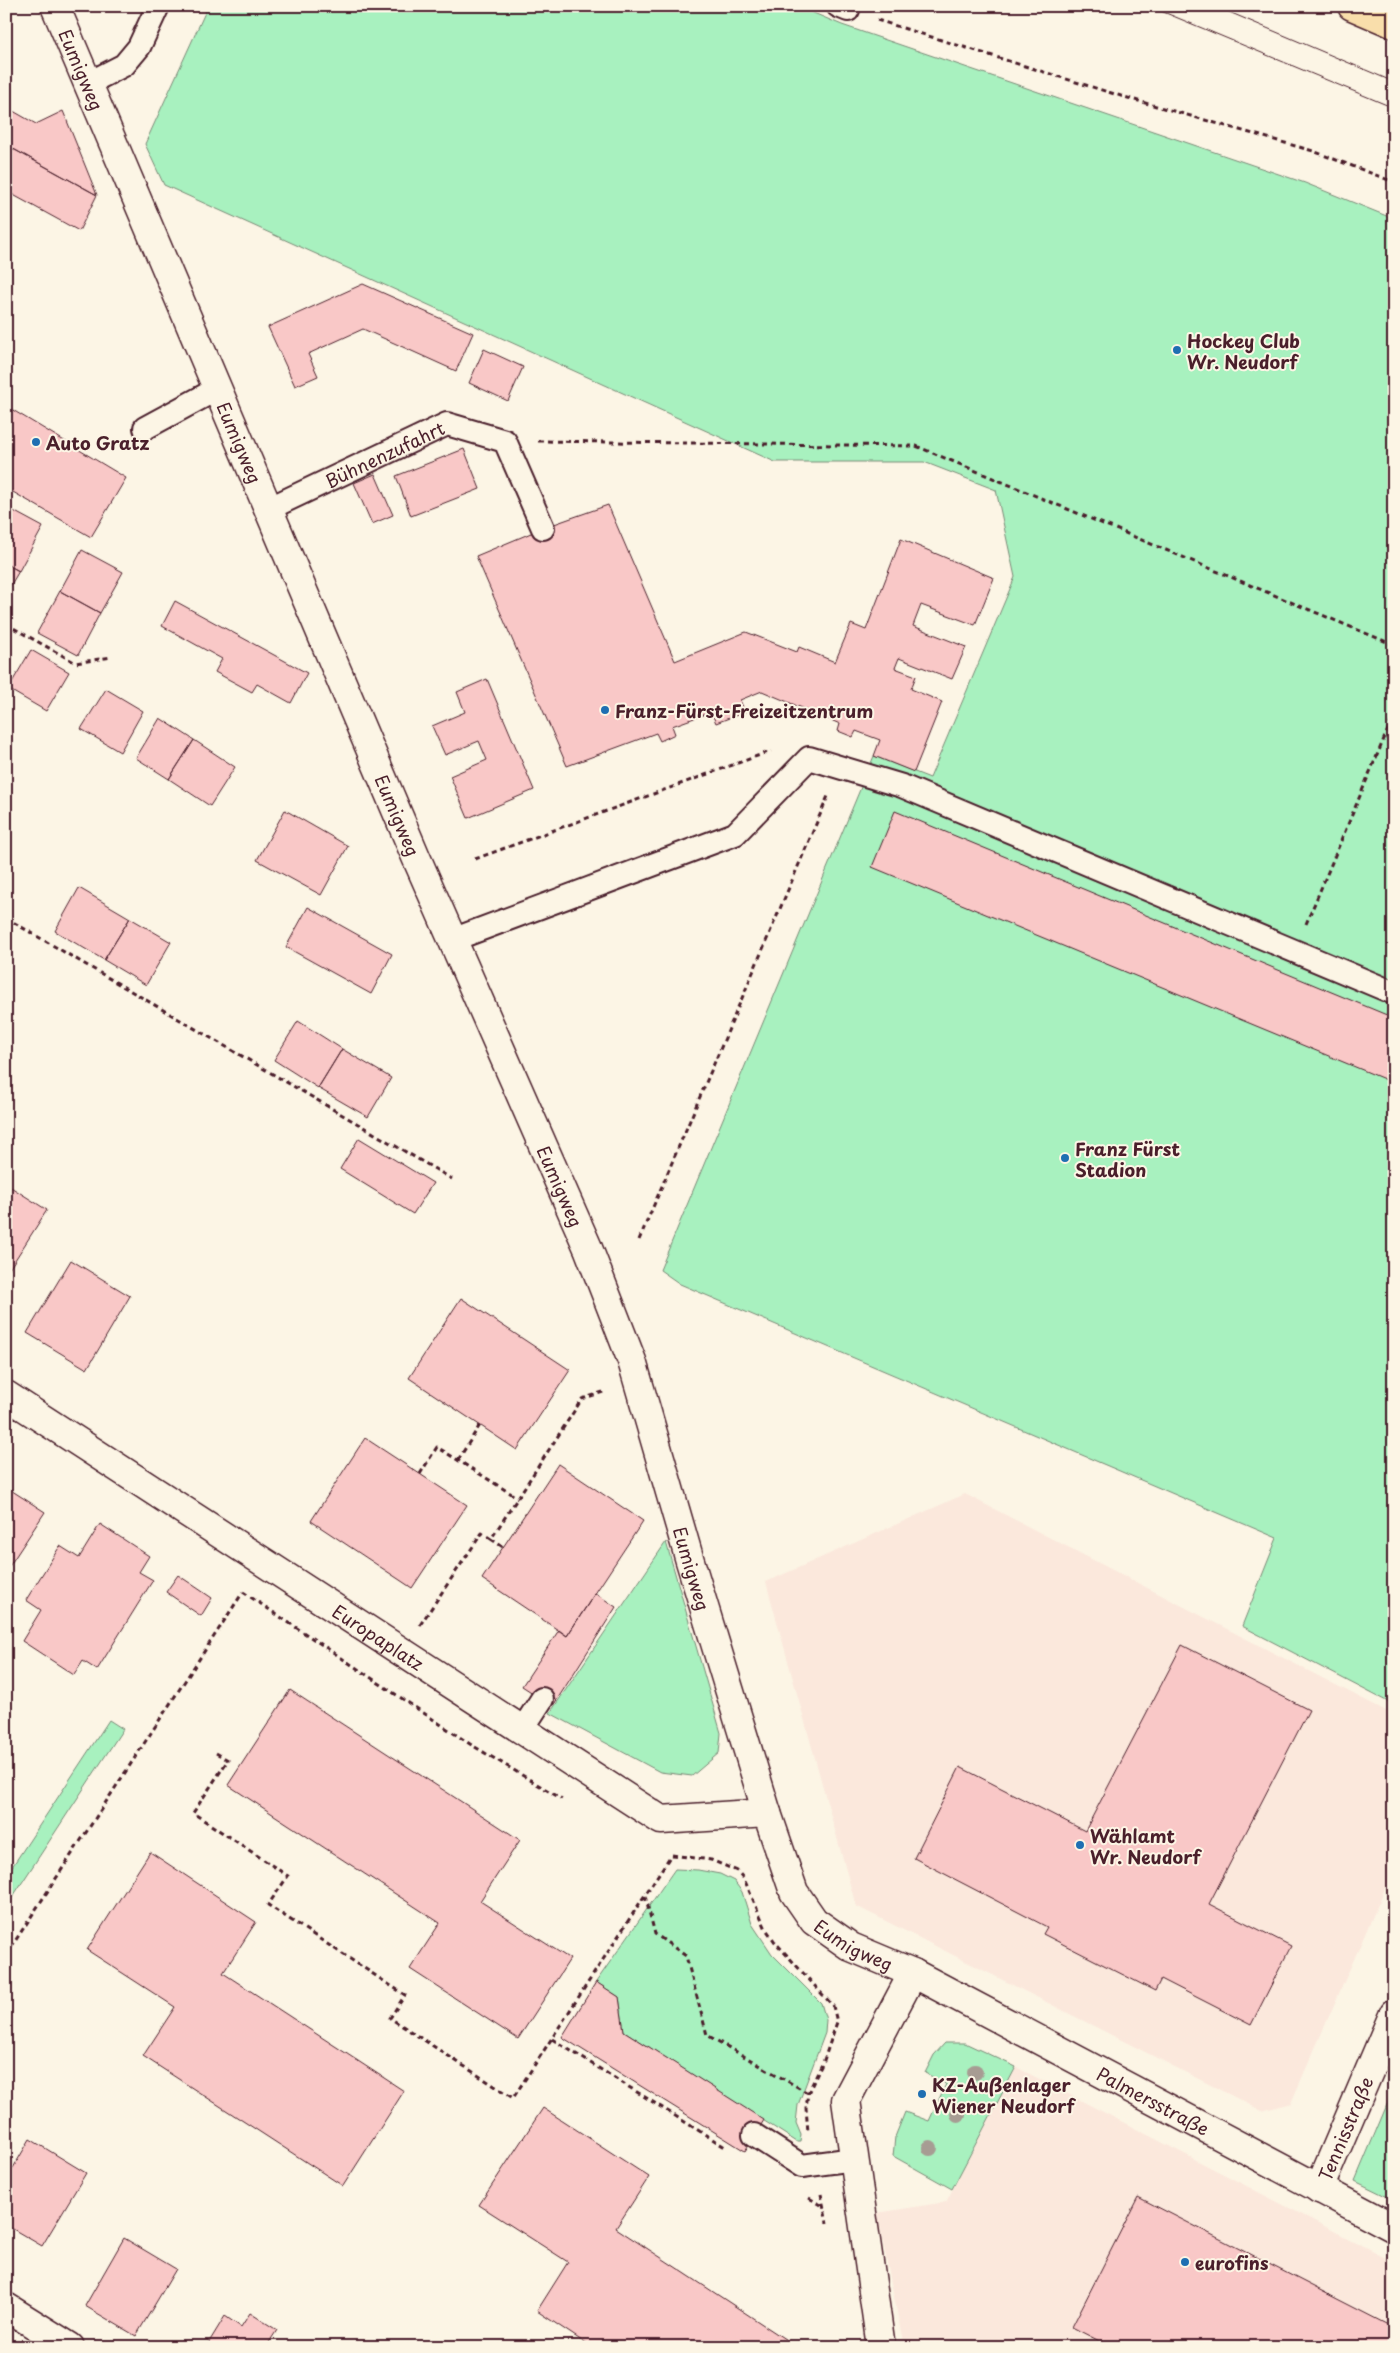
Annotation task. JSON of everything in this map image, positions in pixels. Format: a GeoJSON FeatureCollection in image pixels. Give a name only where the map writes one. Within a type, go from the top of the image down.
{"type":"FeatureCollection","features":[{"type":"Feature","properties":{"kind":"main road"},"geometry":{"type":"LineString","coordinates":[[1352,6],[1394,24]]}},
{"type":"Feature","properties":{"kind":"street","name":"Eumigweg"},"geometry":{"type":"LineString","coordinates":[[54,6],[452,940],[588,1248],[632,1360],[690,1561],[767,1812],[794,1892],[814,1921],[851,1947],[913,1974],[846,2100],[881,2347]]}},
{"type":"Feature","properties":{"kind":"street","name":"Europaplatz"},"geometry":{"type":"LineString","coordinates":[[6,1395],[662,1820],[767,1812]]}},
{"type":"Feature","properties":{"kind":"street","name":"Palmersstraße"},"geometry":{"type":"LineString","coordinates":[[913,1974],[1394,2228]]}},
{"type":"Feature","properties":{"kind":"street","name":"Tennisstraße"},"geometry":{"type":"LineString","coordinates":[[1319,2189],[1394,2013]]}},
{"type":"Feature","properties":{"kind":"street"},"geometry":{"type":"LineString","coordinates":[[6,2307],[70,2347]]}},
{"type":"Feature","properties":{"kind":"lane"},"geometry":{"type":"LineString","coordinates":[[87,84],[124,65],[139,47],[158,6]]}},
{"type":"Feature","properties":{"kind":"lane"},"geometry":{"type":"LineString","coordinates":[[144,428],[217,389]]}},
{"type":"Feature","properties":{"kind":"lane","name":"Bühnenzufahrt"},"geometry":{"type":"LineString","coordinates":[[268,509],[447,424],[505,441]]}},
{"type":"Feature","properties":{"kind":"lane"},"geometry":{"type":"LineString","coordinates":[[505,441],[543,528]]}},
{"type":"Feature","properties":{"kind":"lane"},"geometry":{"type":"LineString","coordinates":[[452,940],[735,834],[809,758],[902,786],[1394,993]]}},
{"type":"Feature","properties":{"kind":"lane"},"geometry":{"type":"LineString","coordinates":[[522,1730],[542,1699]]}},
{"type":"Feature","properties":{"kind":"lane"},"geometry":{"type":"LineString","coordinates":[[754,2136],[802,2166],[854,2159]]}},
{"type":"Feature","properties":{"kind":"path"},"geometry":{"type":"LineString","coordinates":[[843,8],[962,48],[1313,151],[1394,182]]}},
{"type":"Feature","properties":{"kind":"path"},"geometry":{"type":"LineString","coordinates":[[505,441],[916,446],[1394,645]]}},
{"type":"Feature","properties":{"kind":"path"},"geometry":{"type":"LineString","coordinates":[[6,624],[76,663],[110,657]]}},
{"type":"Feature","properties":{"kind":"path"},"geometry":{"type":"LineString","coordinates":[[1294,951],[1394,715]]}},
{"type":"Feature","properties":{"kind":"path"},"geometry":{"type":"LineString","coordinates":[[475,859],[776,749],[809,758]]}},
{"type":"Feature","properties":{"kind":"path"},"geometry":{"type":"LineString","coordinates":[[639,1240],[840,768]]}},
{"type":"Feature","properties":{"kind":"path"},"geometry":{"type":"LineString","coordinates":[[6,918],[452,1179]]}},
{"type":"Feature","properties":{"kind":"path"},"geometry":{"type":"LineString","coordinates":[[492,1539],[582,1399],[638,1381]]}},
{"type":"Feature","properties":{"kind":"path"},"geometry":{"type":"LineString","coordinates":[[458,1460],[480,1425]]}},
{"type":"Feature","properties":{"kind":"path"},"geometry":{"type":"LineString","coordinates":[[420,1474],[437,1447],[518,1498]]}},
{"type":"Feature","properties":{"kind":"path"},"geometry":{"type":"LineString","coordinates":[[402,1653],[482,1533],[503,1547]]}},
{"type":"Feature","properties":{"kind":"path"},"geometry":{"type":"LineString","coordinates":[[235,1586],[470,1744],[569,1803]]}},
{"type":"Feature","properties":{"kind":"path"},"geometry":{"type":"LineString","coordinates":[[6,1955],[243,1592]]}},
{"type":"Feature","properties":{"kind":"path"},"geometry":{"type":"LineString","coordinates":[[216,1753],[228,1760],[193,1813],[288,1876],[268,1905],[405,1994],[390,2018],[513,2098],[671,1855]]}},
{"type":"Feature","properties":{"kind":"path"},"geometry":{"type":"LineString","coordinates":[[665,1854],[712,1860],[738,1871],[766,1929],[775,1942],[834,2006],[837,2022],[824,2060],[808,2093],[806,2108],[808,2132],[827,2225]]}},
{"type":"Feature","properties":{"kind":"path"},"geometry":{"type":"LineString","coordinates":[[644,1896],[655,1934],[686,1956],[707,2035],[808,2093]]}},
{"type":"Feature","properties":{"kind":"path"},"geometry":{"type":"LineString","coordinates":[[552,2040],[731,2151]]}},
{"type":"Feature","properties":{"kind":"shaded area"},"geometry":{"type":"Polygon","coordinates":[[[965,1494],[1394,1715],[1394,1868],[1291,2103],[1262,2111],[856,1906],[766,1582],[965,1494]]]}},
{"type":"Feature","properties":{"kind":"shaded area"},"geometry":{"type":"Polygon","coordinates":[[[1016,2067],[1394,2262],[1394,2347],[904,2347],[877,2213],[946,2202],[1016,2067]]]}},
{"type":"Feature","properties":{"kind":"green space"},"geometry":{"type":"Polygon","coordinates":[[[208,6],[797,6],[842,25],[1305,183],[1394,219],[1394,1705],[1242,1626],[1277,1538],[680,1284],[660,1270],[874,756],[930,778],[1015,577],[996,490],[924,462],[775,462],[164,185],[145,144],[208,6]]]}},
{"type":"Feature","properties":{"kind":"green space"},"geometry":{"type":"Polygon","coordinates":[[[666,1542],[721,1733],[719,1753],[692,1776],[660,1772],[550,1713],[666,1542]]]}},
{"type":"Feature","properties":{"kind":"green space"},"geometry":{"type":"Polygon","coordinates":[[[109,1720],[123,1729],[6,1907],[6,1876],[109,1720]]]}},
{"type":"Feature","properties":{"kind":"green space"},"geometry":{"type":"Polygon","coordinates":[[[675,1869],[698,1870],[720,1874],[734,1881],[742,1892],[752,1924],[772,1954],[821,2003],[826,2020],[825,2033],[798,2105],[796,2123],[801,2135],[800,2142],[797,2142],[624,2031],[619,1997],[596,1982],[675,1869]]]}},
{"type":"Feature","properties":{"kind":"green space"},"geometry":{"type":"Polygon","coordinates":[[[945,2043],[965,2043],[1016,2067],[952,2189],[893,2156],[895,2137],[905,2112],[929,2121],[946,2084],[925,2073],[934,2055],[945,2043]]]}},
{"type":"Feature","properties":{"kind":"green space"},"geometry":{"type":"Polygon","coordinates":[[[1394,2088],[1394,2200],[1355,2181],[1394,2088]]]}},
{"type":"Feature","properties":{"kind":"building"},"geometry":{"type":"Polygon","coordinates":[[[6,18],[12,21],[6,30],[6,18]]]}},
{"type":"Feature","properties":{"kind":"building"},"geometry":{"type":"Polygon","coordinates":[[[6,107],[36,124],[63,111],[97,195],[6,145],[6,107]]]}},
{"type":"Feature","properties":{"kind":"building"},"geometry":{"type":"Polygon","coordinates":[[[6,145],[97,195],[79,231],[6,191],[6,145]]]}},
{"type":"Feature","properties":{"kind":"building"},"geometry":{"type":"Polygon","coordinates":[[[363,284],[473,333],[456,371],[363,329],[308,354],[318,376],[295,386],[268,327],[363,284]]]}},
{"type":"Feature","properties":{"kind":"building"},"geometry":{"type":"Polygon","coordinates":[[[484,349],[523,367],[508,401],[469,383],[484,349]]]}},
{"type":"Feature","properties":{"kind":"building","name":"Auto Gratz"},"geometry":{"type":"Polygon","coordinates":[[[6,406],[126,478],[91,537],[6,488],[6,406]]]}},
{"type":"Feature","properties":{"kind":"building"},"geometry":{"type":"Polygon","coordinates":[[[464,449],[480,489],[411,516],[396,476],[464,449]]]}},
{"type":"Feature","properties":{"kind":"building"},"geometry":{"type":"Polygon","coordinates":[[[375,474],[393,515],[372,524],[354,483],[375,474]]]}},
{"type":"Feature","properties":{"kind":"building","name":"Franz-Fürst-Freizeitzentrum"},"geometry":{"type":"Polygon","coordinates":[[[608,505],[675,661],[746,632],[797,652],[799,647],[835,662],[851,624],[866,630],[901,539],[994,578],[975,625],[921,605],[913,626],[966,647],[952,679],[899,658],[895,668],[916,676],[911,689],[942,702],[914,772],[874,756],[880,740],[856,731],[853,737],[838,731],[840,724],[762,691],[740,700],[745,712],[716,723],[711,712],[672,726],[675,734],[660,741],[656,733],[567,766],[476,556],[543,528],[608,505]]]}},
{"type":"Feature","properties":{"kind":"building"},"geometry":{"type":"Polygon","coordinates":[[[6,507],[43,527],[19,571],[6,564],[6,507]]]}},
{"type":"Feature","properties":{"kind":"building"},"geometry":{"type":"Polygon","coordinates":[[[82,550],[123,572],[100,613],[60,591],[82,550]]]}},
{"type":"Feature","properties":{"kind":"building"},"geometry":{"type":"Polygon","coordinates":[[[6,564],[19,571],[6,593],[6,564]]]}},
{"type":"Feature","properties":{"kind":"building"},"geometry":{"type":"Polygon","coordinates":[[[60,591],[100,613],[78,655],[37,633],[60,591]]]}},
{"type":"Feature","properties":{"kind":"building"},"geometry":{"type":"Polygon","coordinates":[[[175,601],[307,673],[291,703],[257,684],[252,692],[215,672],[222,659],[162,626],[175,601]]]}},
{"type":"Feature","properties":{"kind":"building"},"geometry":{"type":"Polygon","coordinates":[[[31,650],[69,672],[46,711],[8,689],[31,650]]]}},
{"type":"Feature","properties":{"kind":"building"},"geometry":{"type":"Polygon","coordinates":[[[487,679],[534,790],[468,818],[450,776],[487,760],[479,741],[445,755],[432,726],[465,712],[457,692],[487,679]]]}},
{"type":"Feature","properties":{"kind":"building"},"geometry":{"type":"Polygon","coordinates":[[[106,689],[143,711],[120,752],[81,729],[106,689]]]}},
{"type":"Feature","properties":{"kind":"building"},"geometry":{"type":"Polygon","coordinates":[[[160,718],[194,740],[169,779],[136,758],[160,718]]]}},
{"type":"Feature","properties":{"kind":"building"},"geometry":{"type":"Polygon","coordinates":[[[194,740],[235,767],[210,806],[169,779],[194,740]]]}},
{"type":"Feature","properties":{"kind":"building"},"geometry":{"type":"Polygon","coordinates":[[[285,810],[348,846],[321,895],[257,860],[285,810]]]}},
{"type":"Feature","properties":{"kind":"building"},"geometry":{"type":"Polygon","coordinates":[[[895,811],[1394,1018],[1394,1083],[872,867],[895,811]]]}},
{"type":"Feature","properties":{"kind":"building"},"geometry":{"type":"Polygon","coordinates":[[[79,888],[130,918],[104,960],[55,931],[79,888]]]}},
{"type":"Feature","properties":{"kind":"building"},"geometry":{"type":"Polygon","coordinates":[[[308,907],[392,954],[371,994],[286,947],[308,907]]]}},
{"type":"Feature","properties":{"kind":"building"},"geometry":{"type":"Polygon","coordinates":[[[130,918],[171,942],[146,985],[104,960],[130,918]]]}},
{"type":"Feature","properties":{"kind":"building"},"geometry":{"type":"Polygon","coordinates":[[[298,1021],[342,1049],[318,1088],[274,1060],[298,1021]]]}},
{"type":"Feature","properties":{"kind":"building"},"geometry":{"type":"Polygon","coordinates":[[[342,1049],[391,1078],[368,1117],[318,1088],[342,1049]]]}},
{"type":"Feature","properties":{"kind":"building"},"geometry":{"type":"Polygon","coordinates":[[[359,1138],[433,1183],[413,1214],[340,1169],[359,1138]]]}},
{"type":"Feature","properties":{"kind":"building"},"geometry":{"type":"Polygon","coordinates":[[[6,1184],[47,1210],[6,1274],[6,1184]]]}},
{"type":"Feature","properties":{"kind":"building"},"geometry":{"type":"Polygon","coordinates":[[[71,1260],[130,1296],[87,1369],[27,1333],[71,1260]]]}},
{"type":"Feature","properties":{"kind":"building"},"geometry":{"type":"Polygon","coordinates":[[[461,1298],[570,1370],[517,1450],[409,1378],[461,1298]]]}},
{"type":"Feature","properties":{"kind":"building"},"geometry":{"type":"Polygon","coordinates":[[[365,1438],[467,1505],[412,1588],[311,1521],[365,1438]]]}},
{"type":"Feature","properties":{"kind":"building"},"geometry":{"type":"Polygon","coordinates":[[[558,1464],[643,1521],[567,1636],[482,1579],[558,1464]]]}},
{"type":"Feature","properties":{"kind":"building"},"geometry":{"type":"Polygon","coordinates":[[[6,1487],[45,1512],[6,1571],[6,1487]]]}},
{"type":"Feature","properties":{"kind":"building"},"geometry":{"type":"Polygon","coordinates":[[[100,1524],[149,1556],[139,1572],[153,1580],[97,1670],[83,1661],[74,1675],[22,1641],[41,1610],[26,1600],[60,1546],[79,1558],[100,1524]]]}},
{"type":"Feature","properties":{"kind":"building"},"geometry":{"type":"Polygon","coordinates":[[[178,1575],[212,1598],[201,1616],[166,1592],[178,1575]]]}},
{"type":"Feature","properties":{"kind":"building"},"geometry":{"type":"Polygon","coordinates":[[[595,1593],[616,1607],[553,1706],[522,1686],[559,1630],[567,1636],[595,1593]]]}},
{"type":"Feature","properties":{"kind":"building","name":"Wählamt Wr. Neudorf"},"geometry":{"type":"Polygon","coordinates":[[[1182,1645],[1309,1710],[1209,1904],[1291,1946],[1251,2025],[1161,1979],[1155,1991],[1043,1934],[1047,1927],[914,1858],[960,1767],[1085,1831],[1182,1645]]]}},
{"type":"Feature","properties":{"kind":"building"},"geometry":{"type":"Polygon","coordinates":[[[290,1690],[520,1840],[480,1901],[570,1959],[518,2039],[410,1969],[440,1923],[228,1785],[290,1690]]]}},
{"type":"Feature","properties":{"kind":"building"},"geometry":{"type":"Polygon","coordinates":[[[150,1852],[256,1922],[223,1973],[404,2091],[343,2186],[143,2056],[175,2007],[87,1950],[150,1852]]]}},
{"type":"Feature","properties":{"kind":"building"},"geometry":{"type":"Polygon","coordinates":[[[596,1982],[619,1997],[624,2031],[764,2120],[745,2151],[562,2037],[596,1982]]]}},
{"type":"Feature","properties":{"kind":"building"},"geometry":{"type":"Polygon","coordinates":[[[543,2108],[649,2177],[616,2228],[797,2347],[591,2347],[537,2311],[568,2262],[479,2205],[543,2108]]]}},
{"type":"Feature","properties":{"kind":"building"},"geometry":{"type":"Polygon","coordinates":[[[30,2139],[86,2173],[42,2246],[6,2225],[6,2180],[30,2139]]]}},
{"type":"Feature","properties":{"kind":"building","name":"eurofins"},"geometry":{"type":"Polygon","coordinates":[[[1138,2197],[1394,2328],[1394,2347],[1111,2347],[1072,2327],[1138,2197]]]}},
{"type":"Feature","properties":{"kind":"building"},"geometry":{"type":"Polygon","coordinates":[[[124,2238],[176,2269],[136,2336],[85,2306],[124,2238]]]}},
{"type":"Feature","properties":{"kind":"building"},"geometry":{"type":"Polygon","coordinates":[[[250,2313],[277,2330],[266,2347],[206,2347],[225,2316],[241,2327],[250,2313]]]}},
{"type":"Feature","properties":{"kind":"tram line"},"geometry":{"type":"LineString","coordinates":[[1149,6],[1394,108]]}},
{"type":"Feature","properties":{"kind":"tram line"},"geometry":{"type":"LineString","coordinates":[[1215,6],[1394,82]]}},
{"type":"Feature","properties":{"kind":"place","name":"Hockey Club Wr. Neudorf"},"geometry":{"type":"Point","coordinates":[1177,350]}},
{"type":"Feature","properties":{"kind":"place","name":"Auto Gratz"},"geometry":{"type":"Point","coordinates":[36,442]}},
{"type":"Feature","properties":{"kind":"place","name":"Franz-Fürst-Freizeitzentrum"},"geometry":{"type":"Point","coordinates":[605,710]}},
{"type":"Feature","properties":{"kind":"place","name":"Franz Fürst Stadion"},"geometry":{"type":"Point","coordinates":[1065,1158]}},
{"type":"Feature","properties":{"kind":"place","name":"Wählamt Wr. Neudorf"},"geometry":{"type":"Point","coordinates":[1080,1845]}},
{"type":"Feature","properties":{"kind":"place","name":"KZ-Außenlager Wiener Neudorf"},"geometry":{"type":"Point","coordinates":[922,2094]}},
{"type":"Feature","properties":{"kind":"place","name":"eurofins"},"geometry":{"type":"Point","coordinates":[1185,2262]}}]}
